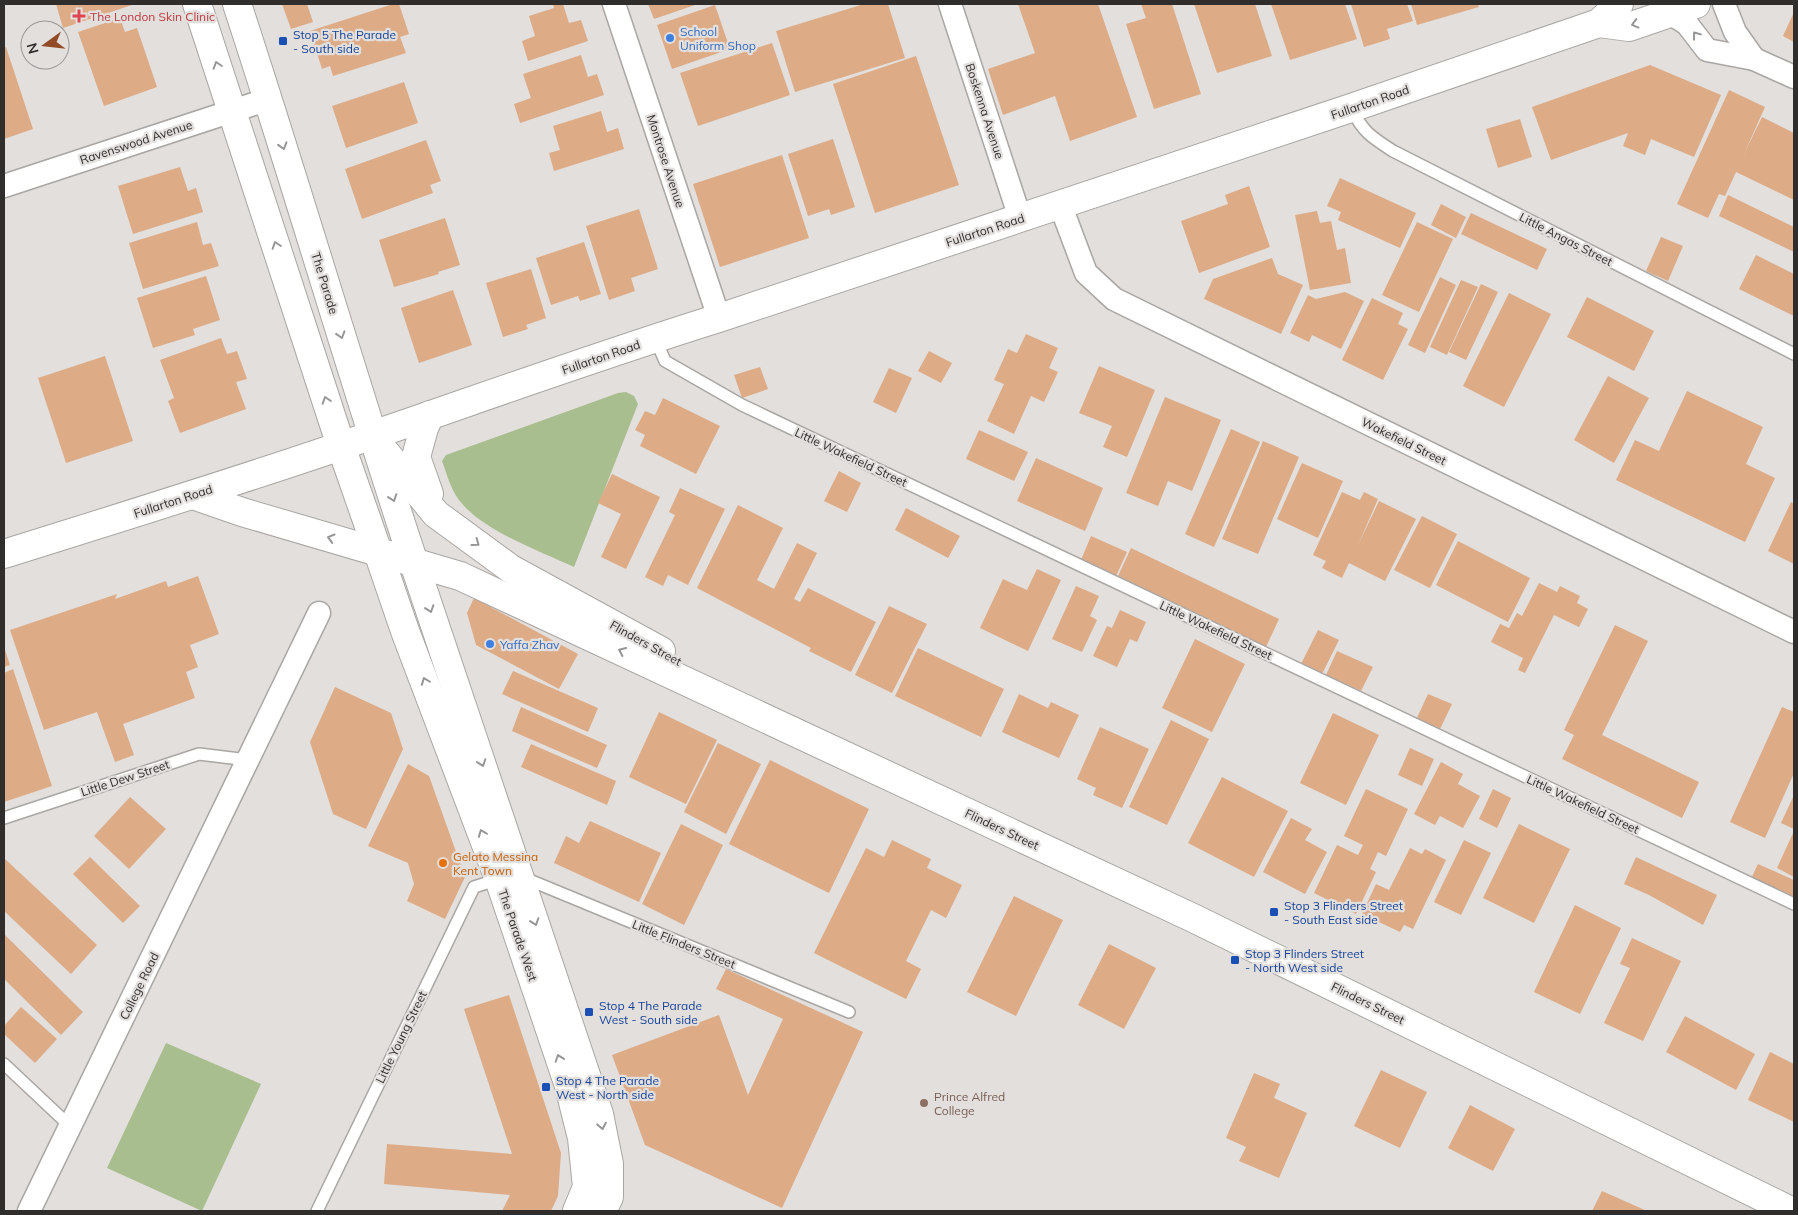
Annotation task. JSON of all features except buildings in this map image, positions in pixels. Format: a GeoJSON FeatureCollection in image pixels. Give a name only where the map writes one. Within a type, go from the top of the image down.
{"type":"FeatureCollection","features":[{"type":"Feature","properties":{"kind":"main road"},"geometry":{"type":"LineString","coordinates":[[197,4],[341,446],[378,552]]}},
{"type":"Feature","properties":{"kind":"main road","name":"The Parade"},"geometry":{"type":"LineString","coordinates":[[237,4],[269,99],[372,435],[414,563]]}},
{"type":"Feature","properties":{"kind":"main road","name":"Fullarton Road"},"geometry":{"type":"LineString","coordinates":[[1599,23],[1619,4]]}},
{"type":"Feature","properties":{"kind":"main road","name":"Fullarton Road"},"geometry":{"type":"LineString","coordinates":[[4,554],[341,446],[655,338],[1351,108],[1599,23],[1630,26],[1696,4]]}},
{"type":"Feature","properties":{"kind":"main road"},"geometry":{"type":"LineString","coordinates":[[430,415],[424,428],[416,457],[436,514]]}},
{"type":"Feature","properties":{"kind":"main road","name":"Flinders Street"},"geometry":{"type":"LineString","coordinates":[[372,435],[436,514],[511,569],[888,776]]}},
{"type":"Feature","properties":{"kind":"main road","name":"Flinders Street"},"geometry":{"type":"LineString","coordinates":[[193,495],[242,512],[460,576],[1191,917],[1790,1211]]}},
{"type":"Feature","properties":{"kind":"main road","name":"The Parade West"},"geometry":{"type":"LineString","coordinates":[[378,552],[406,631],[509,877],[599,1114],[609,1164],[609,1197],[602,1211]]}},
{"type":"Feature","properties":{"kind":"main road","name":"The Parade West"},"geometry":{"type":"LineString","coordinates":[[414,563],[509,877],[569,1086],[582,1138],[587,1187],[577,1211]]}},
{"type":"Feature","properties":{"kind":"street","name":"Montrose Avenue"},"geometry":{"type":"LineString","coordinates":[[614,4],[719,318]]}},
{"type":"Feature","properties":{"kind":"street","name":"Boskenna Avenue"},"geometry":{"type":"LineString","coordinates":[[950,4],[1020,218]]}},
{"type":"Feature","properties":{"kind":"street"},"geometry":{"type":"LineString","coordinates":[[1724,4],[1735,32],[1754,59]]}},
{"type":"Feature","properties":{"kind":"street"},"geometry":{"type":"LineString","coordinates":[[1670,13],[1688,24],[1707,50],[1754,59],[1794,76]]}},
{"type":"Feature","properties":{"kind":"street","name":"Ravenswood Avenue"},"geometry":{"type":"LineString","coordinates":[[4,186],[269,99]]}},
{"type":"Feature","properties":{"kind":"street","name":"Wakefield Street"},"geometry":{"type":"LineString","coordinates":[[1060,204],[1086,273],[1114,299],[1794,632]]}},
{"type":"Feature","properties":{"kind":"street","name":"College Road"},"geometry":{"type":"LineString","coordinates":[[30,1211],[319,613]]}},
{"type":"Feature","properties":{"kind":"lane","name":"Little Angas Street"},"geometry":{"type":"LineString","coordinates":[[1351,108],[1358,123],[1368,135],[1393,151],[1794,354]]}},
{"type":"Feature","properties":{"kind":"lane","name":"Little Wakefield Street"},"geometry":{"type":"LineString","coordinates":[[655,338],[665,361],[742,405],[1794,904]]}},
{"type":"Feature","properties":{"kind":"lane","name":"Little Dew Street"},"geometry":{"type":"LineString","coordinates":[[4,818],[199,754],[248,760]]}},
{"type":"Feature","properties":{"kind":"lane","name":"Little Flinders Street"},"geometry":{"type":"LineString","coordinates":[[509,877],[849,1012]]}},
{"type":"Feature","properties":{"kind":"lane","name":"Little Young Street"},"geometry":{"type":"LineString","coordinates":[[317,1211],[474,887],[509,877]]}},
{"type":"Feature","properties":{"kind":"lane"},"geometry":{"type":"LineString","coordinates":[[4,1064],[71,1127]]}},
{"type":"Feature","properties":{"kind":"green space"},"geometry":{"type":"Polygon","coordinates":[[[626,392],[634,396],[638,404],[574,567],[528,547],[496,530],[481,521],[459,500],[451,486],[442,461],[446,455],[618,393],[626,392]]]}},
{"type":"Feature","properties":{"kind":"green space"},"geometry":{"type":"Polygon","coordinates":[[[166,1043],[261,1084],[202,1211],[107,1168],[166,1043]]]}},
{"type":"Feature","properties":{"kind":"place","name":"The London Skin Clinic"},"geometry":{"type":"Point","coordinates":[79,16]}},
{"type":"Feature","properties":{"kind":"place","name":"School Uniform Shop"},"geometry":{"type":"Point","coordinates":[670,38]}},
{"type":"Feature","properties":{"kind":"place","name":"Stop 5 The Parade - South side"},"geometry":{"type":"Point","coordinates":[283,41]}},
{"type":"Feature","properties":{"kind":"place","name":"Yaffa Zhav"},"geometry":{"type":"Point","coordinates":[490,644]}},
{"type":"Feature","properties":{"kind":"place","name":"Gelato Messina Kent Town"},"geometry":{"type":"Point","coordinates":[443,863]}},
{"type":"Feature","properties":{"kind":"place","name":"Stop 3 Flinders Street - South East side"},"geometry":{"type":"Point","coordinates":[1274,912]}},
{"type":"Feature","properties":{"kind":"place","name":"Stop 3 Flinders Street - North West side"},"geometry":{"type":"Point","coordinates":[1235,960]}},
{"type":"Feature","properties":{"kind":"place","name":"Stop 4 The Parade West - South side"},"geometry":{"type":"Point","coordinates":[589,1012]}},
{"type":"Feature","properties":{"kind":"place","name":"Stop 4 The Parade West - North side"},"geometry":{"type":"Point","coordinates":[546,1087]}},
{"type":"Feature","properties":{"kind":"place","name":"Prince Alfred College"},"geometry":{"type":"Point","coordinates":[924,1103]}}]}
